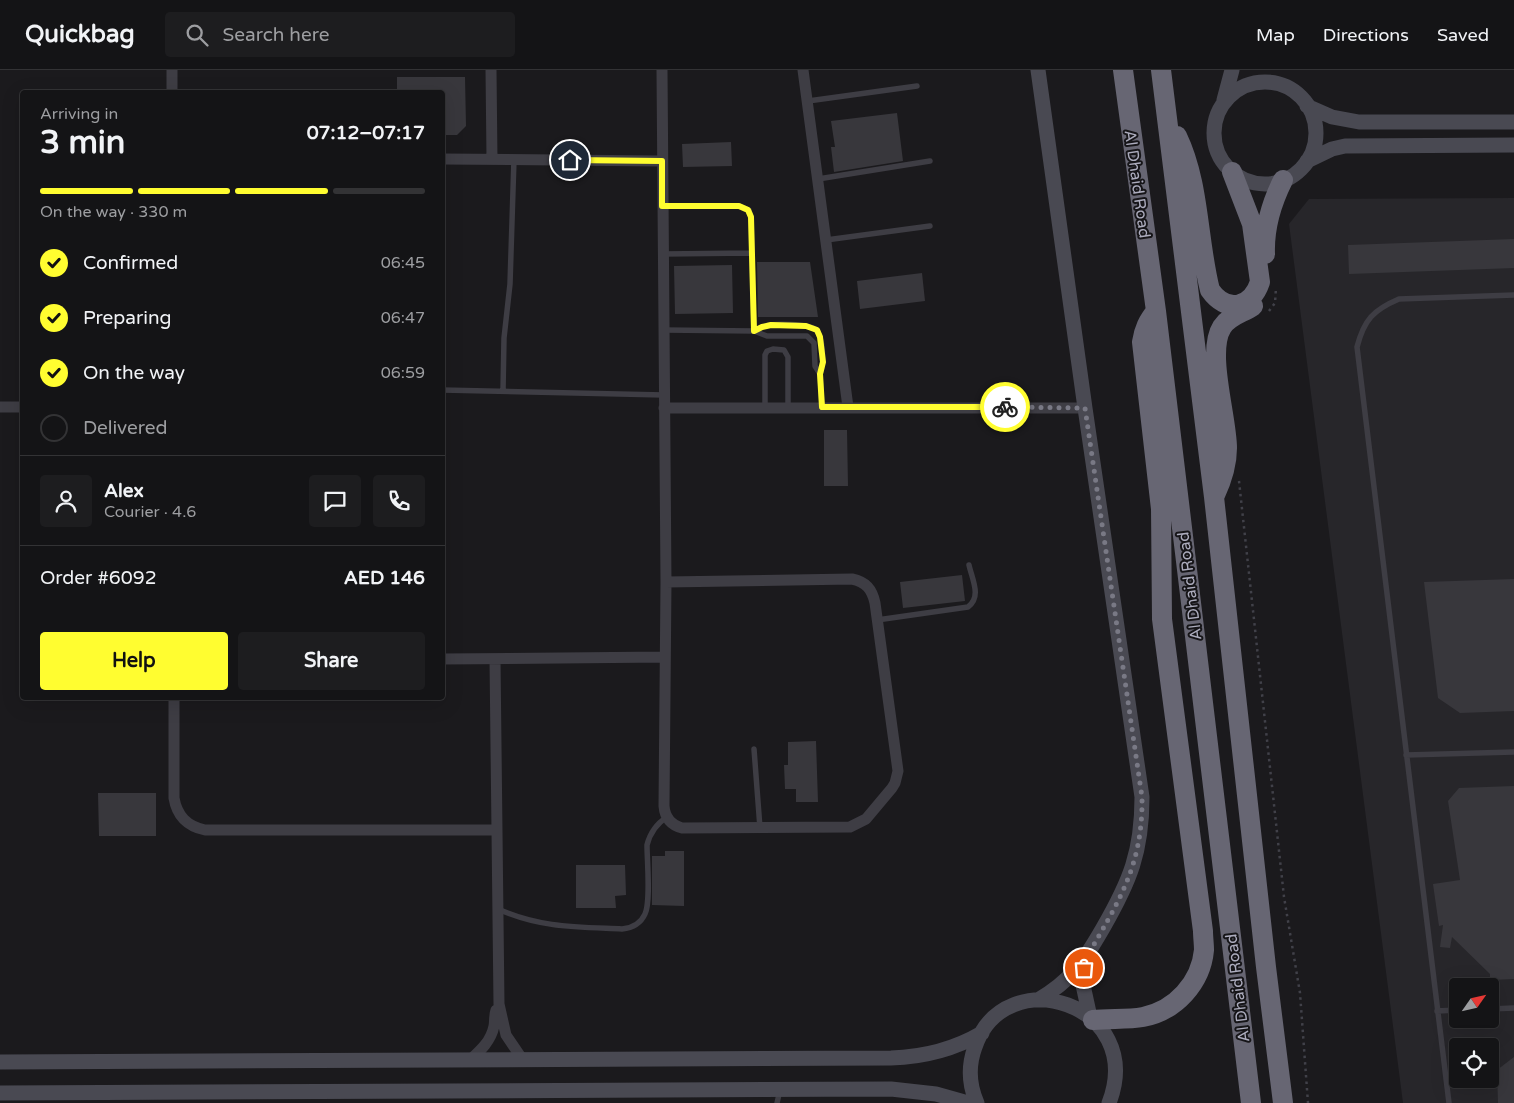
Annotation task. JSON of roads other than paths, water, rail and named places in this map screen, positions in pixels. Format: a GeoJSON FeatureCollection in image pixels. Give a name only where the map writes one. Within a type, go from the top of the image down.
{"type":"FeatureCollection","features":[{"type":"Feature","properties":{"kind":"highway","name":"Al Dhaid Road"},"geometry":{"type":"LineString","coordinates":[[1123,70],[1156,311],[1251,1103]]}},
{"type":"Feature","properties":{"kind":"highway","name":"Al Dhaid Road"},"geometry":{"type":"LineString","coordinates":[[1161,70],[1214,497],[1283,1103]]}},
{"type":"Feature","properties":{"kind":"highway"},"geometry":{"type":"LineString","coordinates":[[1167,118],[1186,160],[1192,182],[1210,290],[1216,298],[1224,303],[1233,305],[1243,304],[1251,298],[1257,291],[1260,282],[1252,224],[1232,172]]}},
{"type":"Feature","properties":{"kind":"highway"},"geometry":{"type":"LineString","coordinates":[[1214,497],[1226,465],[1227,448],[1216,358],[1216,342],[1223,326],[1229,320],[1252,308],[1266,290],[1266,227],[1270,210],[1283,180]]}},
{"type":"Feature","properties":{"kind":"highway"},"geometry":{"type":"LineString","coordinates":[[1091,1018],[1143,1017],[1161,1011],[1178,1001],[1190,986],[1199,969],[1204,950],[1162,619],[1160,585],[1162,549],[1161,509],[1142,342],[1144,330],[1156,311]]}},
{"type":"Feature","properties":{"kind":"street"},"geometry":{"type":"LineString","coordinates":[[172,70],[172,90]]}},
{"type":"Feature","properties":{"kind":"street"},"geometry":{"type":"LineString","coordinates":[[491,70],[492,158]]}},
{"type":"Feature","properties":{"kind":"street"},"geometry":{"type":"LineString","coordinates":[[662,70],[666,582],[664,806],[667,817],[676,826],[682,828],[845,827],[856,825],[866,819],[895,783],[898,771],[877,620],[873,595],[869,587],[859,580],[666,582]]}},
{"type":"Feature","properties":{"kind":"street"},"geometry":{"type":"LineString","coordinates":[[804,70],[848,407]]}},
{"type":"Feature","properties":{"kind":"street"},"geometry":{"type":"LineString","coordinates":[[1038,70],[1142,797],[1142,821],[1136,859],[1126,888],[1085,960],[1064,983],[1038,1000]]}},
{"type":"Feature","properties":{"kind":"street"},"geometry":{"type":"LineString","coordinates":[[1232,70],[1223,103],[1216,116],[1214,131],[1216,146],[1222,160],[1232,172],[1243,179],[1256,183],[1270,183],[1283,180],[1294,174],[1307,161],[1332,149],[1345,146],[1514,145]]}},
{"type":"Feature","properties":{"kind":"street"},"geometry":{"type":"LineString","coordinates":[[1267,70],[1282,85],[1296,93],[1307,106],[1313,119],[1315,133],[1313,148],[1307,161]]}},
{"type":"Feature","properties":{"kind":"street"},"geometry":{"type":"LineString","coordinates":[[1223,103],[1235,91],[1250,84],[1266,82],[1282,85]]}},
{"type":"Feature","properties":{"kind":"street"},"geometry":{"type":"LineString","coordinates":[[1307,106],[1332,117],[1359,122],[1514,122]]}},
{"type":"Feature","properties":{"kind":"street"},"geometry":{"type":"LineString","coordinates":[[445,159],[662,161]]}},
{"type":"Feature","properties":{"kind":"street"},"geometry":{"type":"LineString","coordinates":[[0,407],[20,407]]}},
{"type":"Feature","properties":{"kind":"street"},"geometry":{"type":"LineString","coordinates":[[664,408],[1085,408]]}},
{"type":"Feature","properties":{"kind":"street"},"geometry":{"type":"LineString","coordinates":[[445,659],[665,657]]}},
{"type":"Feature","properties":{"kind":"street"},"geometry":{"type":"LineString","coordinates":[[496,659],[499,1004],[506,1035],[523,1060]]}},
{"type":"Feature","properties":{"kind":"street"},"geometry":{"type":"LineString","coordinates":[[174,700],[174,798],[180,816],[195,828],[205,830],[497,830]]}},
{"type":"Feature","properties":{"kind":"street"},"geometry":{"type":"LineString","coordinates":[[1085,960],[1083,985],[1091,1018]]}},
{"type":"Feature","properties":{"kind":"street"},"geometry":{"type":"LineString","coordinates":[[977,1103],[972,1087],[971,1064],[976,1043],[992,1020],[1006,1010],[1026,1002],[1038,1000],[1060,1002],[1080,1010],[1091,1018],[1107,1038],[1114,1059],[1115,1082],[1109,1103]]}},
{"type":"Feature","properties":{"kind":"street"},"geometry":{"type":"LineString","coordinates":[[470,1060],[490,1039],[494,1029],[495,1010],[499,1004]]}},
{"type":"Feature","properties":{"kind":"street"},"geometry":{"type":"LineString","coordinates":[[0,1062],[906,1058],[946,1050],[982,1033]]}},
{"type":"Feature","properties":{"kind":"street"},"geometry":{"type":"LineString","coordinates":[[0,1093],[778,1096],[906,1090],[936,1094],[968,1103]]}},
{"type":"Feature","properties":{"kind":"lane"},"geometry":{"type":"LineString","coordinates":[[808,102],[917,86]]}},
{"type":"Feature","properties":{"kind":"lane"},"geometry":{"type":"LineString","coordinates":[[503,392],[504,338],[510,284],[514,159]]}},
{"type":"Feature","properties":{"kind":"lane"},"geometry":{"type":"LineString","coordinates":[[818,179],[930,162]]}},
{"type":"Feature","properties":{"kind":"lane"},"geometry":{"type":"LineString","coordinates":[[662,206],[739,206],[746,208],[751,217],[754,331]]}},
{"type":"Feature","properties":{"kind":"lane"},"geometry":{"type":"LineString","coordinates":[[826,240],[930,226]]}},
{"type":"Feature","properties":{"kind":"lane"},"geometry":{"type":"LineString","coordinates":[[663,254],[752,253]]}},
{"type":"Feature","properties":{"kind":"lane"},"geometry":{"type":"LineString","coordinates":[[1449,1103],[1357,347],[1362,331],[1370,316],[1383,306],[1399,299],[1514,295]]}},
{"type":"Feature","properties":{"kind":"lane"},"geometry":{"type":"LineString","coordinates":[[754,331],[771,325],[814,328],[820,337],[823,362],[820,374],[822,407]]}},
{"type":"Feature","properties":{"kind":"lane"},"geometry":{"type":"LineString","coordinates":[[664,330],[754,331],[768,336],[804,335],[810,337],[814,343],[815,366],[820,374]]}},
{"type":"Feature","properties":{"kind":"lane"},"geometry":{"type":"LineString","coordinates":[[765,407],[765,355],[767,351],[773,349],[784,350],[788,356],[788,407]]}},
{"type":"Feature","properties":{"kind":"lane"},"geometry":{"type":"LineString","coordinates":[[445,390],[664,395]]}},
{"type":"Feature","properties":{"kind":"lane"},"geometry":{"type":"LineString","coordinates":[[877,620],[968,606],[974,601],[976,594],[969,565]]}},
{"type":"Feature","properties":{"kind":"lane"},"geometry":{"type":"LineString","coordinates":[[754,749],[760,828]]}},
{"type":"Feature","properties":{"kind":"lane"},"geometry":{"type":"LineString","coordinates":[[1406,755],[1514,752]]}},
{"type":"Feature","properties":{"kind":"lane"},"geometry":{"type":"LineString","coordinates":[[498,909],[523,919],[550,925],[622,929],[634,926],[642,918],[647,907],[647,845],[649,838],[656,826],[667,817]]}},
{"type":"Feature","properties":{"kind":"lane"},"geometry":{"type":"LineString","coordinates":[[1499,1009],[1514,1008]]}},
{"type":"Feature","properties":{"kind":"lane"},"geometry":{"type":"LineString","coordinates":[[1437,1011],[1449,1010]]}}]}
